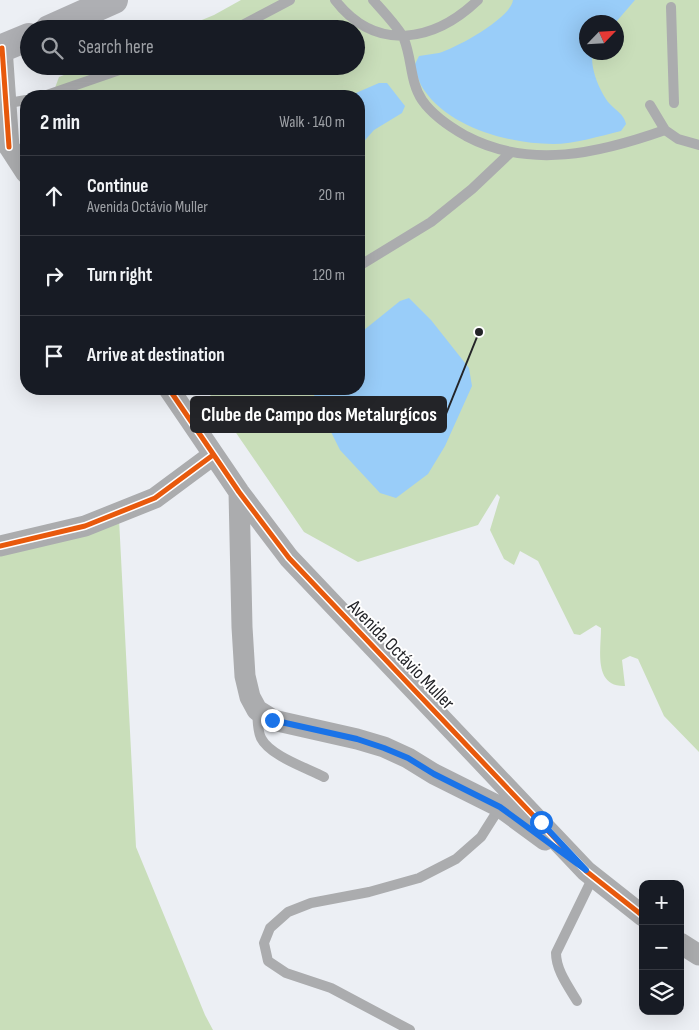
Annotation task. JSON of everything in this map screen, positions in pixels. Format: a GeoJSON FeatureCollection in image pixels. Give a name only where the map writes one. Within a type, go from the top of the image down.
{"type":"FeatureCollection","features":[{"type":"Feature","properties":{"kind":"main road"},"geometry":{"type":"LineString","coordinates":[[68,20],[114,0]]}},
{"type":"Feature","properties":{"kind":"main road"},"geometry":{"type":"LineString","coordinates":[[1,49],[20,41]]}},
{"type":"Feature","properties":{"kind":"street"},"geometry":{"type":"LineString","coordinates":[[1,49],[11,102],[4,140],[20,164]]}},
{"type":"Feature","properties":{"kind":"street","name":"Avenida Octávio Muller"},"geometry":{"type":"LineString","coordinates":[[173,395],[239,492],[289,558],[590,874],[639,913]]}},
{"type":"Feature","properties":{"kind":"street"},"geometry":{"type":"LineString","coordinates":[[0,546],[85,526],[155,498],[213,455]]}},
{"type":"Feature","properties":{"kind":"street"},"geometry":{"type":"LineString","coordinates":[[239,492],[245,676],[250,697],[257,710],[272,720],[357,739],[408,758],[434,774],[500,807],[590,874]]}},
{"type":"Feature","properties":{"kind":"street"},"geometry":{"type":"LineString","coordinates":[[684,946],[699,955]]}},
{"type":"Feature","properties":{"kind":"lane"},"geometry":{"type":"LineString","coordinates":[[252,20],[290,0]]}},
{"type":"Feature","properties":{"kind":"lane"},"geometry":{"type":"LineString","coordinates":[[336,0],[342,9],[355,20]]}},
{"type":"Feature","properties":{"kind":"lane"},"geometry":{"type":"LineString","coordinates":[[373,0],[404,37],[416,87],[422,101],[435,116],[477,142],[510,153],[536,156],[575,154],[623,145],[664,130]]}},
{"type":"Feature","properties":{"kind":"lane"},"geometry":{"type":"LineString","coordinates":[[365,27],[387,36],[404,37],[422,34],[443,26],[463,14],[466,4],[478,0]]}},
{"type":"Feature","properties":{"kind":"lane"},"geometry":{"type":"LineString","coordinates":[[671,7],[674,103]]}},
{"type":"Feature","properties":{"kind":"lane"},"geometry":{"type":"LineString","coordinates":[[62,90],[106,75]]}},
{"type":"Feature","properties":{"kind":"lane"},"geometry":{"type":"LineString","coordinates":[[650,105],[664,130],[678,139],[699,144]]}},
{"type":"Feature","properties":{"kind":"lane"},"geometry":{"type":"LineString","coordinates":[[365,262],[430,222],[472,189],[510,153]]}},
{"type":"Feature","properties":{"kind":"lane"},"geometry":{"type":"LineString","coordinates":[[257,710],[258,726],[262,739],[272,751],[324,777]]}},
{"type":"Feature","properties":{"kind":"lane"},"geometry":{"type":"LineString","coordinates":[[410,1030],[331,988],[286,973],[268,961],[264,943],[270,928],[288,912],[311,903],[369,892],[419,878],[456,859],[481,837],[500,807]]}},
{"type":"Feature","properties":{"kind":"lane"},"geometry":{"type":"LineString","coordinates":[[577,1001],[559,969],[556,953],[590,874]]}},
{"type":"Feature","properties":{"kind":"green space"},"geometry":{"type":"Polygon","coordinates":[[[241,0],[699,0],[699,752],[664,716],[638,659],[630,656],[622,660],[625,686],[615,685],[608,680],[603,674],[601,666],[601,628],[596,625],[580,635],[574,634],[538,561],[520,551],[514,565],[504,559],[490,530],[500,497],[497,494],[478,525],[358,562],[304,532],[210,395],[365,395],[365,90],[54,90],[59,77],[64,75],[365,75],[365,20],[202,20],[241,0]]]}},
{"type":"Feature","properties":{"kind":"green space"},"geometry":{"type":"Polygon","coordinates":[[[119,519],[136,847],[205,1015],[213,1030],[0,1030],[0,550],[119,519]]]}},
{"type":"Feature","properties":{"kind":"water"},"geometry":{"type":"Polygon","coordinates":[[[513,0],[635,0],[622,15],[579,15],[579,60],[592,60],[596,79],[602,92],[625,121],[626,124],[621,131],[561,144],[518,141],[500,137],[465,124],[435,103],[419,81],[414,66],[419,56],[439,53],[469,39],[493,23],[510,7],[513,0]]]}},
{"type":"Feature","properties":{"kind":"water"},"geometry":{"type":"Polygon","coordinates":[[[379,83],[387,83],[405,106],[402,113],[374,130],[365,140],[365,90],[363,90],[379,83]]]}},
{"type":"Feature","properties":{"kind":"water"},"geometry":{"type":"Polygon","coordinates":[[[409,298],[431,320],[469,368],[472,386],[445,446],[428,474],[396,498],[380,493],[340,450],[314,395],[365,395],[365,329],[400,301],[409,298]]]}},
{"type":"Feature","properties":{"kind":"cycle path"},"geometry":{"type":"LineString","coordinates":[[2,48],[9,147]]}},
{"type":"Feature","properties":{"kind":"cycle path"},"geometry":{"type":"LineString","coordinates":[[173,395],[239,492],[289,558],[586,871],[639,913]]}},
{"type":"Feature","properties":{"kind":"cycle path"},"geometry":{"type":"LineString","coordinates":[[0,546],[85,526],[155,498],[213,455]]}},
{"type":"Feature","properties":{"kind":"place","name":"Clube de Campo dos Metalurgícos"},"geometry":{"type":"Point","coordinates":[479,332]}},
{"type":"Feature","properties":{"kind":"route"},"geometry":{"type":"LineString","coordinates":[[272,720],[357,739],[408,758],[434,774],[500,807],[586,870],[541,822]]}}]}
